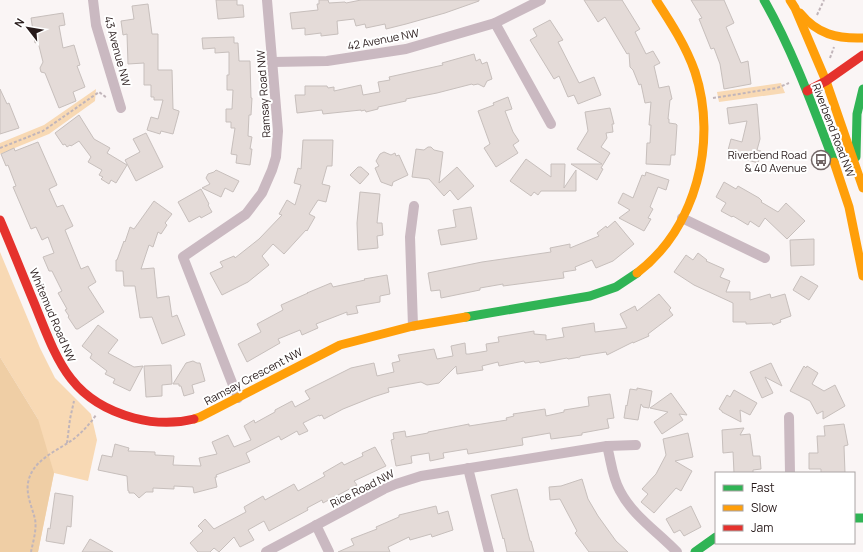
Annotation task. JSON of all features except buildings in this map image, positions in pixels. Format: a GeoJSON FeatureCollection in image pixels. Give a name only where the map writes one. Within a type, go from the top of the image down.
{"type":"FeatureCollection","features":[{"type":"Feature","properties":{"kind":"street","name":"43 Avenue NW"},"geometry":{"type":"LineString","coordinates":[[93,0],[96,24],[121,108]]}},
{"type":"Feature","properties":{"kind":"street","name":"Ramsay Road NW"},"geometry":{"type":"LineString","coordinates":[[238,398],[183,256],[246,214],[262,193],[268,182],[276,157],[278,131],[267,0]]}},
{"type":"Feature","properties":{"kind":"street","name":"42 Avenue NW"},"geometry":{"type":"LineString","coordinates":[[273,62],[327,61],[406,49],[495,23],[541,0]]}},
{"type":"Feature","properties":{"kind":"street","name":"Ramsay Crescent NW"},"geometry":{"type":"LineString","coordinates":[[102,406],[131,417],[159,422],[189,421],[238,398],[318,355],[340,345],[413,326],[577,299],[603,292],[627,280],[650,264],[668,243],[682,218],[694,190],[702,161],[704,130],[702,99],[689,55],[656,0]]}},
{"type":"Feature","properties":{"kind":"street","name":"Riverbend Road NW"},"geometry":{"type":"LineString","coordinates":[[764,0],[776,21],[807,91],[837,171],[849,207],[863,276]]}},
{"type":"Feature","properties":{"kind":"street","name":"Riverbend Road NW"},"geometry":{"type":"LineString","coordinates":[[790,0],[795,8],[826,81],[863,188]]}},
{"type":"Feature","properties":{"kind":"street"},"geometry":{"type":"LineString","coordinates":[[795,8],[811,25],[823,32],[846,38],[863,38]]}},
{"type":"Feature","properties":{"kind":"street"},"geometry":{"type":"LineString","coordinates":[[495,23],[551,124]]}},
{"type":"Feature","properties":{"kind":"street"},"geometry":{"type":"LineString","coordinates":[[807,91],[826,81],[863,56]]}},
{"type":"Feature","properties":{"kind":"street"},"geometry":{"type":"LineString","coordinates":[[856,165],[857,120],[863,90]]}},
{"type":"Feature","properties":{"kind":"street"},"geometry":{"type":"LineString","coordinates":[[413,326],[410,237],[414,206]]}},
{"type":"Feature","properties":{"kind":"street"},"geometry":{"type":"LineString","coordinates":[[682,218],[765,258]]}},
{"type":"Feature","properties":{"kind":"street","name":"Whitemud Road NW"},"geometry":{"type":"LineString","coordinates":[[0,220],[58,360],[66,374],[77,387],[85,395],[102,406]]}},
{"type":"Feature","properties":{"kind":"street"},"geometry":{"type":"LineString","coordinates":[[789,417],[790,472]]}},
{"type":"Feature","properties":{"kind":"street","name":"Rice Road NW"},"geometry":{"type":"LineString","coordinates":[[266,552],[396,484],[421,476],[607,446],[636,445]]}},
{"type":"Feature","properties":{"kind":"street"},"geometry":{"type":"LineString","coordinates":[[607,446],[619,490],[639,517],[677,552]]}},
{"type":"Feature","properties":{"kind":"street"},"geometry":{"type":"LineString","coordinates":[[468,468],[489,552]]}},
{"type":"Feature","properties":{"kind":"street"},"geometry":{"type":"LineString","coordinates":[[316,526],[329,552]]}},
{"type":"Feature","properties":{"kind":"street"},"geometry":{"type":"LineString","coordinates":[[695,552],[715,538]]}},
{"type":"Feature","properties":{"kind":"path"},"geometry":{"type":"LineString","coordinates":[[817,15],[824,0]]}},
{"type":"Feature","properties":{"kind":"path"},"geometry":{"type":"LineString","coordinates":[[829,60],[836,42]]}},
{"type":"Feature","properties":{"kind":"path"},"geometry":{"type":"LineString","coordinates":[[702,99],[777,88],[789,83]]}},
{"type":"Feature","properties":{"kind":"path"},"geometry":{"type":"LineString","coordinates":[[0,148],[43,131],[99,92],[121,108]]}},
{"type":"Feature","properties":{"kind":"path"},"geometry":{"type":"LineString","coordinates":[[67,443],[70,419],[77,387]]}},
{"type":"Feature","properties":{"kind":"path"},"geometry":{"type":"LineString","coordinates":[[31,552],[34,538],[35,520],[28,491],[30,476],[38,463],[67,443],[89,425],[102,406]]}},
{"type":"Feature","properties":{"kind":"shaded area"},"geometry":{"type":"Polygon","coordinates":[[[781,83],[785,93],[719,102],[717,92],[781,83]]]}},
{"type":"Feature","properties":{"kind":"shaded area"},"geometry":{"type":"Polygon","coordinates":[[[96,89],[95,101],[49,134],[0,154],[0,143],[44,125],[96,89]]]}},
{"type":"Feature","properties":{"kind":"shaded area"},"geometry":{"type":"Polygon","coordinates":[[[0,252],[40,348],[55,378],[91,414],[97,440],[88,481],[54,473],[38,552],[0,552],[38,419],[0,357],[0,252]]]}},
{"type":"Feature","properties":{"kind":"shaded area"},"geometry":{"type":"Polygon","coordinates":[[[0,357],[38,419],[54,473],[38,552],[0,552],[0,357]]]}},
{"type":"Feature","properties":{"kind":"traffic: fast"},"geometry":{"type":"LineString","coordinates":[[764,0],[793,59],[834,162]]}},
{"type":"Feature","properties":{"kind":"traffic: fast"},"geometry":{"type":"LineString","coordinates":[[856,157],[857,114],[863,89]]}},
{"type":"Feature","properties":{"kind":"traffic: fast"},"geometry":{"type":"LineString","coordinates":[[466,317],[590,296],[616,287],[637,273]]}},
{"type":"Feature","properties":{"kind":"traffic: fast"},"geometry":{"type":"LineString","coordinates":[[855,518],[863,518]]}},
{"type":"Feature","properties":{"kind":"traffic: fast"},"geometry":{"type":"LineString","coordinates":[[695,552],[715,538]]}},
{"type":"Feature","properties":{"kind":"traffic: slow"},"geometry":{"type":"LineString","coordinates":[[637,273],[657,254],[674,232],[687,208],[697,182],[702,154],[704,127],[702,99],[695,72],[683,44],[656,0]]}},
{"type":"Feature","properties":{"kind":"traffic: slow"},"geometry":{"type":"LineString","coordinates":[[790,0],[795,8],[826,81],[863,188]]}},
{"type":"Feature","properties":{"kind":"traffic: slow"},"geometry":{"type":"LineString","coordinates":[[800,13],[813,26],[828,34],[863,38]]}},
{"type":"Feature","properties":{"kind":"traffic: slow"},"geometry":{"type":"LineString","coordinates":[[834,162],[849,207],[863,276]]}},
{"type":"Feature","properties":{"kind":"traffic: slow"},"geometry":{"type":"LineString","coordinates":[[194,419],[340,345],[413,326],[466,317]]}},
{"type":"Feature","properties":{"kind":"traffic: jam"},"geometry":{"type":"LineString","coordinates":[[807,91],[826,81],[863,55]]}},
{"type":"Feature","properties":{"kind":"traffic: jam"},"geometry":{"type":"LineString","coordinates":[[0,220],[59,360],[69,376],[80,389],[95,401],[112,411],[134,418],[164,422],[179,422],[194,419]]}},
{"type":"Feature","properties":{"kind":"place","name":"Riverbend Road & 40 Avenue"},"geometry":{"type":"Point","coordinates":[821,160]}}]}
